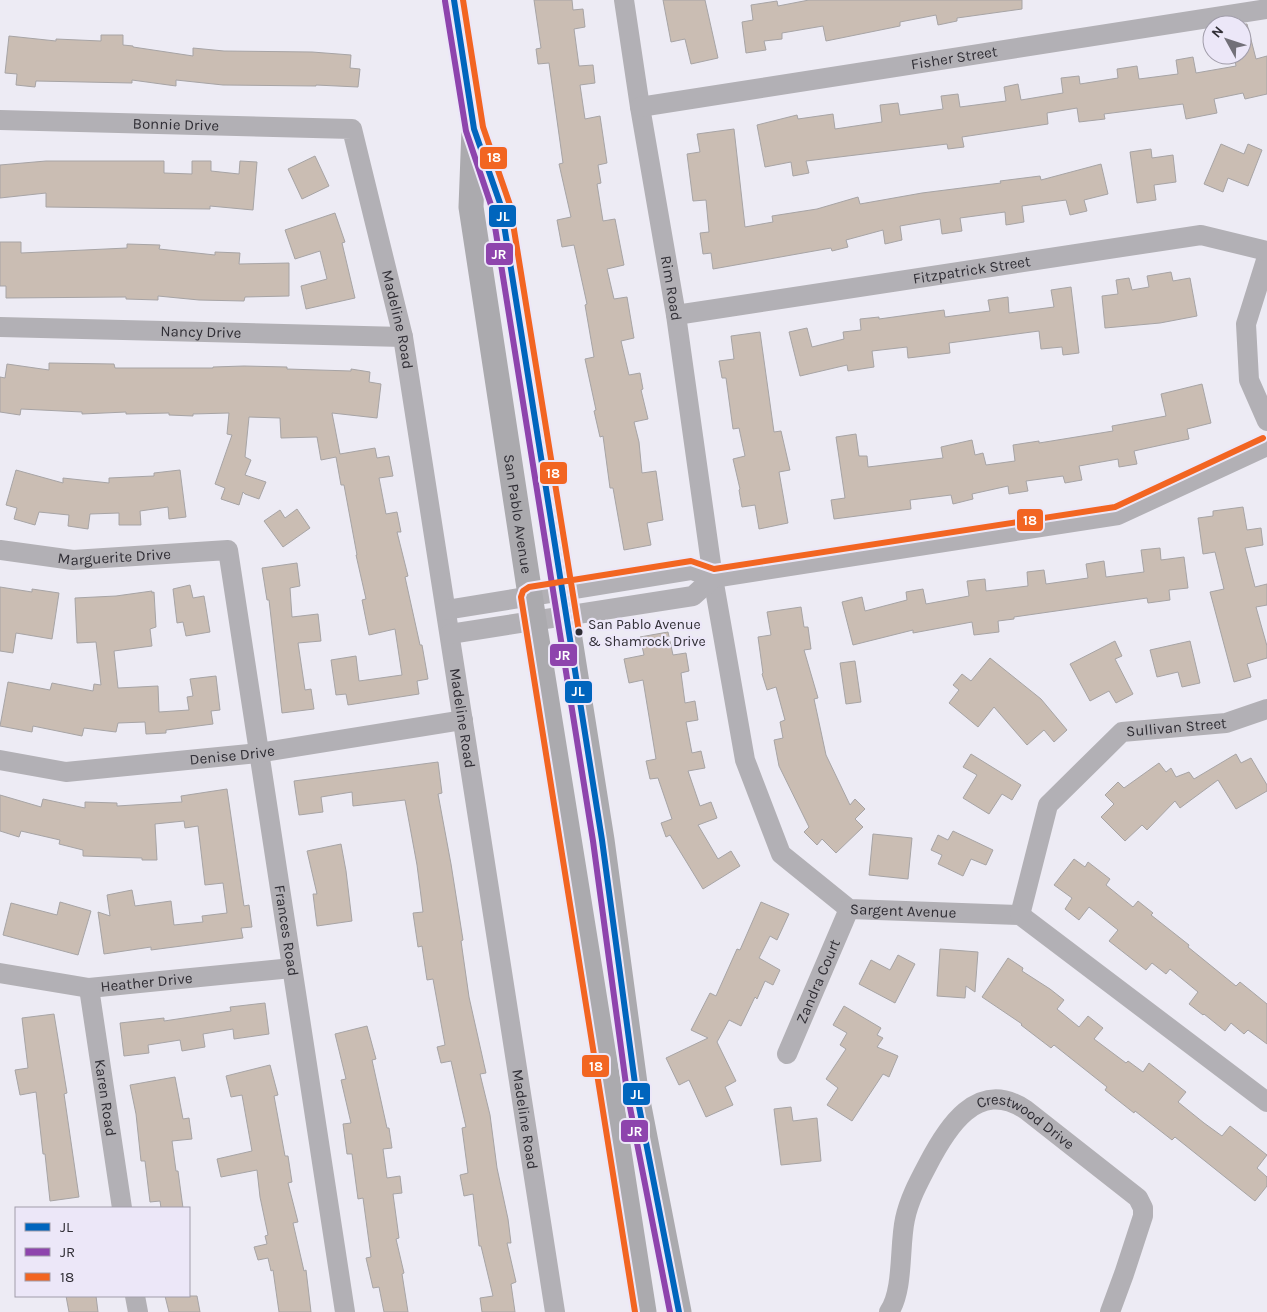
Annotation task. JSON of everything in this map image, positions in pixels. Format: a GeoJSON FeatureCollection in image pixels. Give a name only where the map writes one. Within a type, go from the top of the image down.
{"type":"FeatureCollection","features":[{"type":"Feature","properties":{"kind":"main road","name":"San Pablo Avenue"},"geometry":{"type":"LineString","coordinates":[[454,0],[474,129],[501,206],[564,591],[602,840],[636,1091],[679,1312]]}},
{"type":"Feature","properties":{"kind":"main road","name":"San Pablo Avenue"},"geometry":{"type":"LineString","coordinates":[[474,129],[471,207],[530,596],[612,1100],[644,1312]]}},
{"type":"Feature","properties":{"kind":"street","name":"Rim Road"},"geometry":{"type":"LineString","coordinates":[[624,0],[640,107],[676,316],[713,578]]}},
{"type":"Feature","properties":{"kind":"street","name":"Fisher Street"},"geometry":{"type":"LineString","coordinates":[[640,107],[1267,9]]}},
{"type":"Feature","properties":{"kind":"street","name":"Bonnie Drive"},"geometry":{"type":"LineString","coordinates":[[0,120],[352,129]]}},
{"type":"Feature","properties":{"kind":"street","name":"Madeline Road"},"geometry":{"type":"LineString","coordinates":[[352,129],[403,338],[555,1312]]}},
{"type":"Feature","properties":{"kind":"street","name":"Fitzpatrick Street"},"geometry":{"type":"LineString","coordinates":[[676,316],[1201,235],[1267,251]]}},
{"type":"Feature","properties":{"kind":"street"},"geometry":{"type":"LineString","coordinates":[[1267,257],[1246,324],[1248,380],[1267,421]]}},
{"type":"Feature","properties":{"kind":"street","name":"Nancy Drive"},"geometry":{"type":"LineString","coordinates":[[0,326],[403,338]]}},
{"type":"Feature","properties":{"kind":"street"},"geometry":{"type":"LineString","coordinates":[[446,610],[692,570],[713,578],[1118,515],[1267,446]]}},
{"type":"Feature","properties":{"kind":"street","name":"Marguerite Drive"},"geometry":{"type":"LineString","coordinates":[[0,550],[73,560],[228,550]]}},
{"type":"Feature","properties":{"kind":"street","name":"Frances Road"},"geometry":{"type":"LineString","coordinates":[[228,550],[345,1312]]}},
{"type":"Feature","properties":{"kind":"street"},"geometry":{"type":"LineString","coordinates":[[450,634],[693,596],[713,578]]}},
{"type":"Feature","properties":{"kind":"street","name":"Sargent Avenue"},"geometry":{"type":"LineString","coordinates":[[713,578],[745,760],[781,854],[850,909],[1020,915]]}},
{"type":"Feature","properties":{"kind":"street","name":"Sullivan Street"},"geometry":{"type":"LineString","coordinates":[[1020,915],[1048,805],[1122,732],[1226,724],[1267,709]]}},
{"type":"Feature","properties":{"kind":"street","name":"Denise Drive"},"geometry":{"type":"LineString","coordinates":[[0,760],[66,772],[258,753],[463,720]]}},
{"type":"Feature","properties":{"kind":"street","name":"Zandra Court"},"geometry":{"type":"LineString","coordinates":[[787,1054],[850,909]]}},
{"type":"Feature","properties":{"kind":"street"},"geometry":{"type":"LineString","coordinates":[[1020,915],[1267,1102]]}},
{"type":"Feature","properties":{"kind":"street","name":"Heather Drive"},"geometry":{"type":"LineString","coordinates":[[0,973],[89,988],[292,968]]}},
{"type":"Feature","properties":{"kind":"street","name":"Karen Road"},"geometry":{"type":"LineString","coordinates":[[89,988],[122,1207]]}},
{"type":"Feature","properties":{"kind":"street","name":"Crestwood Drive"},"geometry":{"type":"LineString","coordinates":[[889,1312],[895,1299],[905,1218],[910,1201],[936,1149],[955,1120],[967,1110],[989,1101],[1004,1099],[1015,1102],[1026,1110],[1141,1202],[1143,1216],[1110,1312]]}},
{"type":"Feature","properties":{"kind":"street"},"geometry":{"type":"LineString","coordinates":[[135,1297],[138,1312]]}},
{"type":"Feature","properties":{"kind":"building"},"geometry":{"type":"Polygon","coordinates":[[[534,0],[572,0],[573,10],[583,9],[585,27],[574,29],[579,66],[593,65],[595,83],[580,85],[585,119],[600,116],[607,163],[598,165],[601,183],[597,184],[603,221],[615,219],[624,265],[607,269],[614,299],[627,297],[634,338],[621,341],[629,375],[640,373],[643,389],[641,390],[648,419],[634,422],[639,442],[642,473],[656,471],[663,520],[647,523],[651,545],[624,550],[613,488],[610,488],[603,436],[600,437],[585,359],[594,357],[585,305],[587,304],[574,245],[562,247],[557,220],[571,217],[559,164],[563,163],[549,63],[538,64],[536,49],[541,48],[534,0]]]}},
{"type":"Feature","properties":{"kind":"building"},"geometry":{"type":"Polygon","coordinates":[[[663,0],[705,0],[718,58],[691,64],[685,39],[671,42],[663,0]]]}},
{"type":"Feature","properties":{"kind":"building"},"geometry":{"type":"Polygon","coordinates":[[[809,0],[1022,0],[1022,9],[957,18],[957,21],[938,25],[936,15],[900,22],[900,26],[826,41],[823,26],[782,33],[782,39],[764,41],[766,50],[746,53],[742,22],[753,20],[751,5],[777,1],[778,6],[809,0]]]}},
{"type":"Feature","properties":{"kind":"building"},"geometry":{"type":"Polygon","coordinates":[[[101,35],[123,35],[123,45],[193,56],[193,48],[224,51],[312,52],[351,55],[350,68],[360,69],[358,87],[223,85],[176,80],[176,86],[132,80],[132,83],[36,81],[35,87],[16,85],[17,74],[5,73],[9,36],[56,41],[56,39],[101,41],[101,35]]]}},
{"type":"Feature","properties":{"kind":"building"},"geometry":{"type":"Polygon","coordinates":[[[1252,43],[1256,59],[1267,56],[1267,94],[1245,99],[1243,93],[1214,99],[1217,113],[1186,119],[1183,104],[1104,114],[1105,119],[1079,122],[1077,108],[1047,113],[1048,124],[962,137],[964,147],[948,149],[947,144],[806,161],[809,173],[793,176],[791,162],[765,167],[757,125],[797,115],[798,119],[833,114],[835,129],[882,122],[880,105],[898,103],[900,115],[943,109],[941,96],[958,94],[960,107],[1006,101],[1004,87],[1018,84],[1021,100],[1063,93],[1061,78],[1079,76],[1080,84],[1118,78],[1117,69],[1137,66],[1139,79],[1178,74],[1176,60],[1193,57],[1196,73],[1252,65],[1252,43]]]}},
{"type":"Feature","properties":{"kind":"building"},"geometry":{"type":"Polygon","coordinates":[[[734,129],[745,227],[773,222],[772,216],[817,209],[858,197],[860,204],[922,193],[1001,183],[1000,181],[1040,176],[1041,180],[1101,164],[1108,194],[1084,200],[1087,211],[1070,215],[1066,200],[1022,206],[1024,222],[1006,225],[1005,212],[960,218],[962,231],[942,234],[940,219],[900,226],[902,240],[885,244],[883,230],[846,240],[848,247],[832,251],[831,248],[713,269],[711,253],[703,254],[700,233],[709,232],[706,200],[693,201],[687,154],[700,152],[697,134],[734,129]]]}},
{"type":"Feature","properties":{"kind":"building"},"geometry":{"type":"Polygon","coordinates":[[[1221,144],[1244,154],[1248,144],[1262,150],[1248,186],[1228,178],[1223,192],[1204,184],[1221,144]]]}},
{"type":"Feature","properties":{"kind":"building"},"geometry":{"type":"Polygon","coordinates":[[[1151,149],[1152,158],[1173,155],[1176,182],[1154,185],[1156,200],[1137,203],[1130,152],[1151,149]]]}},
{"type":"Feature","properties":{"kind":"building"},"geometry":{"type":"Polygon","coordinates":[[[315,156],[329,186],[302,199],[288,169],[315,156]]]}},
{"type":"Feature","properties":{"kind":"building"},"geometry":{"type":"Polygon","coordinates":[[[46,161],[164,161],[164,173],[192,174],[192,161],[211,161],[211,171],[239,174],[240,161],[257,162],[253,210],[210,206],[210,209],[46,207],[46,193],[0,198],[0,165],[46,161]]]}},
{"type":"Feature","properties":{"kind":"building"},"geometry":{"type":"Polygon","coordinates":[[[335,213],[345,242],[342,243],[355,298],[306,309],[301,286],[327,279],[320,251],[295,259],[285,230],[335,213]]]}},
{"type":"Feature","properties":{"kind":"building"},"geometry":{"type":"Polygon","coordinates":[[[0,242],[21,242],[21,253],[127,248],[127,244],[160,245],[159,249],[215,255],[215,252],[240,253],[239,264],[289,263],[289,296],[245,297],[244,301],[199,300],[158,296],[158,300],[126,299],[126,297],[6,298],[6,286],[0,286],[0,242]]]}},
{"type":"Feature","properties":{"kind":"building"},"geometry":{"type":"Polygon","coordinates":[[[1171,272],[1173,281],[1190,278],[1197,316],[1160,323],[1105,328],[1102,296],[1118,294],[1116,280],[1129,278],[1132,290],[1149,287],[1147,276],[1171,272]]]}},
{"type":"Feature","properties":{"kind":"building"},"geometry":{"type":"Polygon","coordinates":[[[1071,287],[1079,353],[1063,355],[1062,347],[1041,349],[1039,331],[949,343],[950,353],[908,358],[907,347],[872,351],[874,367],[848,371],[847,365],[800,376],[789,332],[807,328],[812,347],[844,339],[843,332],[861,330],[860,319],[879,317],[879,319],[944,310],[945,317],[990,311],[988,300],[1008,297],[1009,313],[1054,307],[1051,290],[1071,287]]]}},
{"type":"Feature","properties":{"kind":"building"},"geometry":{"type":"Polygon","coordinates":[[[760,332],[774,432],[781,431],[790,470],[779,472],[788,523],[759,529],[755,505],[742,507],[733,459],[745,456],[739,428],[733,429],[726,378],[722,378],[719,361],[734,359],[731,336],[760,332]]]}},
{"type":"Feature","properties":{"kind":"building"},"geometry":{"type":"Polygon","coordinates":[[[49,363],[114,364],[115,368],[213,368],[244,366],[351,371],[351,369],[370,372],[369,382],[381,384],[377,418],[332,413],[340,454],[375,448],[377,458],[389,456],[393,476],[379,478],[386,514],[397,512],[401,532],[397,532],[408,576],[405,577],[420,645],[422,645],[428,679],[417,681],[419,694],[348,705],[346,694],[336,695],[331,660],[356,656],[359,681],[402,675],[395,629],[369,635],[362,600],[366,599],[344,485],[341,485],[336,457],[321,460],[317,437],[281,438],[280,418],[249,417],[245,457],[251,460],[245,475],[266,482],[259,499],[243,492],[239,505],[221,499],[225,488],[215,484],[232,435],[227,434],[229,413],[193,414],[193,416],[169,415],[169,413],[126,414],[126,412],[82,414],[82,412],[21,409],[20,415],[0,412],[0,377],[5,378],[7,364],[49,370],[49,363]]]}},
{"type":"Feature","properties":{"kind":"building"},"geometry":{"type":"Polygon","coordinates":[[[1202,384],[1211,423],[1187,429],[1189,439],[1134,451],[1137,464],[1119,467],[1118,459],[1079,466],[1082,480],[1065,483],[1063,476],[1026,481],[1028,491],[1009,494],[1008,486],[972,494],[973,499],[953,504],[951,495],[910,500],[911,509],[834,519],[831,500],[845,498],[836,437],[856,434],[859,456],[867,456],[868,467],[943,458],[941,447],[972,440],[975,455],[983,453],[986,465],[1015,461],[1013,445],[1039,441],[1039,443],[1113,431],[1112,426],[1166,416],[1161,394],[1202,384]]]}},
{"type":"Feature","properties":{"kind":"building"},"geometry":{"type":"Polygon","coordinates":[[[16,470],[63,483],[63,478],[109,483],[109,478],[154,476],[154,473],[180,470],[186,517],[169,519],[168,507],[140,511],[141,525],[119,525],[119,513],[90,514],[88,529],[68,526],[69,515],[39,512],[35,525],[14,519],[17,508],[6,505],[16,470]]]}},
{"type":"Feature","properties":{"kind":"building"},"geometry":{"type":"Polygon","coordinates":[[[1243,507],[1247,530],[1261,528],[1263,545],[1245,548],[1255,587],[1267,584],[1267,605],[1256,607],[1267,646],[1267,658],[1247,664],[1251,677],[1234,682],[1210,592],[1224,589],[1215,552],[1203,554],[1198,518],[1213,516],[1213,511],[1243,507]]]}},
{"type":"Feature","properties":{"kind":"building"},"geometry":{"type":"Polygon","coordinates":[[[297,509],[310,528],[283,547],[264,521],[280,510],[285,518],[297,509]]]}},
{"type":"Feature","properties":{"kind":"building"},"geometry":{"type":"Polygon","coordinates":[[[1160,548],[1161,560],[1184,557],[1188,588],[1169,590],[1170,600],[1148,603],[1147,598],[1014,617],[1014,619],[998,621],[999,632],[974,635],[972,622],[913,633],[913,630],[853,645],[842,602],[862,597],[865,611],[907,600],[906,592],[923,589],[926,604],[969,596],[967,581],[985,579],[986,591],[1028,586],[1027,572],[1044,570],[1046,584],[1088,578],[1086,564],[1104,561],[1106,577],[1144,572],[1141,550],[1160,548]]]}},
{"type":"Feature","properties":{"kind":"building"},"geometry":{"type":"Polygon","coordinates":[[[297,563],[300,586],[290,588],[292,617],[318,614],[321,641],[298,643],[305,690],[311,689],[314,709],[282,713],[269,600],[267,600],[262,568],[297,563]]]}},
{"type":"Feature","properties":{"kind":"building"},"geometry":{"type":"Polygon","coordinates":[[[190,585],[193,598],[204,596],[210,632],[186,636],[183,622],[177,623],[173,589],[190,585]]]}},
{"type":"Feature","properties":{"kind":"building"},"geometry":{"type":"Polygon","coordinates":[[[0,587],[32,592],[32,589],[59,593],[52,639],[16,633],[13,653],[0,651],[0,587]]]}},
{"type":"Feature","properties":{"kind":"building"},"geometry":{"type":"Polygon","coordinates":[[[152,591],[152,593],[154,592],[156,627],[150,629],[152,646],[114,651],[118,688],[158,686],[159,712],[189,710],[187,697],[193,696],[190,679],[216,676],[220,710],[211,711],[213,724],[166,730],[166,733],[146,734],[145,722],[118,723],[116,732],[84,728],[82,736],[33,726],[32,732],[0,726],[8,682],[50,690],[52,683],[93,691],[94,684],[101,685],[96,642],[77,643],[75,598],[116,596],[152,591]]]}},
{"type":"Feature","properties":{"kind":"building"},"geometry":{"type":"Polygon","coordinates":[[[801,607],[804,627],[808,627],[811,649],[804,650],[818,698],[814,699],[826,755],[850,805],[855,799],[865,809],[855,819],[863,827],[836,853],[822,839],[817,845],[804,832],[809,827],[779,766],[774,740],[783,738],[780,722],[785,720],[776,687],[767,690],[762,674],[758,637],[771,635],[767,612],[801,607]]]}},
{"type":"Feature","properties":{"kind":"building"},"geometry":{"type":"Polygon","coordinates":[[[668,632],[673,655],[686,653],[689,671],[681,673],[685,703],[695,701],[698,720],[686,722],[692,753],[701,751],[705,768],[688,771],[700,806],[711,802],[717,818],[698,825],[718,859],[731,851],[740,866],[703,889],[670,835],[666,837],[661,823],[672,819],[658,778],[650,779],[646,761],[656,759],[643,680],[629,683],[624,659],[644,655],[640,637],[668,632]]]}},
{"type":"Feature","properties":{"kind":"building"},"geometry":{"type":"Polygon","coordinates":[[[1115,641],[1122,656],[1115,659],[1133,694],[1116,703],[1109,691],[1090,701],[1070,664],[1115,641]]]}},
{"type":"Feature","properties":{"kind":"building"},"geometry":{"type":"Polygon","coordinates":[[[1190,641],[1200,683],[1182,687],[1178,672],[1157,677],[1150,650],[1190,641]]]}},
{"type":"Feature","properties":{"kind":"building"},"geometry":{"type":"Polygon","coordinates":[[[990,658],[1041,699],[1067,730],[1054,742],[1044,730],[1027,745],[994,707],[978,727],[949,703],[959,690],[953,685],[962,674],[971,681],[990,658]]]}},
{"type":"Feature","properties":{"kind":"building"},"geometry":{"type":"Polygon","coordinates":[[[855,661],[861,702],[846,704],[840,663],[855,661]]]}},
{"type":"Feature","properties":{"kind":"building"},"geometry":{"type":"Polygon","coordinates":[[[971,754],[1021,785],[1012,800],[1002,794],[989,814],[963,798],[977,775],[963,767],[971,754]]]}},
{"type":"Feature","properties":{"kind":"building"},"geometry":{"type":"Polygon","coordinates":[[[1236,754],[1241,763],[1251,758],[1267,785],[1267,791],[1236,809],[1218,780],[1180,808],[1175,801],[1147,830],[1142,825],[1125,841],[1101,817],[1114,804],[1105,795],[1118,782],[1124,788],[1159,763],[1166,772],[1171,768],[1176,777],[1189,772],[1194,779],[1236,754]]]}},
{"type":"Feature","properties":{"kind":"building"},"geometry":{"type":"Polygon","coordinates":[[[438,762],[442,793],[438,794],[463,940],[461,941],[469,997],[486,1073],[480,1074],[490,1115],[497,1168],[508,1219],[511,1243],[507,1243],[516,1282],[511,1284],[515,1312],[482,1312],[480,1298],[493,1296],[481,1246],[479,1246],[473,1194],[464,1196],[460,1175],[468,1173],[462,1128],[466,1127],[451,1061],[441,1063],[437,1047],[445,1045],[433,979],[427,980],[422,946],[418,947],[413,913],[423,912],[417,865],[405,800],[353,806],[352,792],[321,797],[323,812],[299,815],[294,781],[438,762]]]}},
{"type":"Feature","properties":{"kind":"building"},"geometry":{"type":"Polygon","coordinates":[[[227,789],[244,906],[249,905],[252,927],[241,928],[243,938],[151,950],[151,947],[104,954],[98,912],[110,916],[107,895],[132,890],[135,906],[171,901],[174,925],[203,922],[202,916],[227,913],[223,883],[205,885],[198,826],[185,828],[184,821],[155,824],[157,860],[83,856],[83,850],[59,844],[60,840],[21,831],[19,837],[0,831],[0,795],[41,807],[43,799],[85,808],[85,802],[117,803],[117,806],[182,802],[181,796],[227,789]]]}},
{"type":"Feature","properties":{"kind":"building"},"geometry":{"type":"Polygon","coordinates":[[[953,831],[993,850],[986,865],[971,859],[963,876],[938,864],[942,855],[931,850],[938,835],[948,840],[953,831]]]}},
{"type":"Feature","properties":{"kind":"building"},"geometry":{"type":"Polygon","coordinates":[[[873,834],[912,838],[908,879],[869,875],[873,834]]]}},
{"type":"Feature","properties":{"kind":"building"},"geometry":{"type":"Polygon","coordinates":[[[341,844],[352,921],[317,926],[313,894],[317,894],[307,851],[341,844]]]}},
{"type":"Feature","properties":{"kind":"building"},"geometry":{"type":"Polygon","coordinates":[[[1074,859],[1085,867],[1088,862],[1110,879],[1106,885],[1133,907],[1138,901],[1153,913],[1151,915],[1236,986],[1240,982],[1267,1004],[1267,1044],[1248,1030],[1244,1034],[1231,1023],[1225,1031],[1203,1015],[1189,1004],[1198,992],[1170,969],[1166,974],[1152,963],[1146,970],[1109,941],[1118,930],[1089,907],[1079,920],[1065,909],[1072,898],[1054,885],[1074,859]]]}},
{"type":"Feature","properties":{"kind":"building"},"geometry":{"type":"Polygon","coordinates":[[[60,902],[91,911],[78,955],[3,935],[11,903],[57,915],[60,902]]]}},
{"type":"Feature","properties":{"kind":"building"},"geometry":{"type":"Polygon","coordinates":[[[761,902],[789,914],[777,940],[770,936],[759,958],[780,970],[773,985],[765,981],[741,1026],[729,1020],[717,1042],[736,1081],[725,1087],[733,1105],[706,1117],[689,1080],[679,1085],[666,1058],[708,1038],[691,1030],[710,993],[716,996],[737,949],[740,950],[761,902]]]}},
{"type":"Feature","properties":{"kind":"building"},"geometry":{"type":"Polygon","coordinates":[[[940,949],[978,952],[975,992],[966,986],[965,998],[937,996],[940,949]]]}},
{"type":"Feature","properties":{"kind":"building"},"geometry":{"type":"Polygon","coordinates":[[[898,955],[915,964],[895,1003],[859,984],[871,960],[890,970],[898,955]]]}},
{"type":"Feature","properties":{"kind":"building"},"geometry":{"type":"Polygon","coordinates":[[[1008,958],[1023,968],[1022,971],[1064,1000],[1057,1009],[1079,1027],[1088,1016],[1103,1028],[1094,1039],[1126,1063],[1128,1061],[1143,1072],[1149,1063],[1186,1092],[1178,1102],[1204,1123],[1222,1136],[1230,1126],[1267,1155],[1257,1168],[1267,1177],[1267,1186],[1255,1201],[1175,1137],[1172,1140],[1135,1111],[1134,1113],[1105,1090],[1107,1087],[1054,1045],[1051,1048],[1022,1024],[982,997],[1008,958]]]}},
{"type":"Feature","properties":{"kind":"building"},"geometry":{"type":"Polygon","coordinates":[[[265,1003],[269,1034],[234,1039],[233,1029],[203,1034],[205,1047],[182,1051],[180,1040],[148,1045],[149,1053],[124,1056],[120,1023],[164,1018],[164,1021],[231,1011],[230,1007],[265,1003]]]}},
{"type":"Feature","properties":{"kind":"building"},"geometry":{"type":"Polygon","coordinates":[[[844,1006],[881,1028],[877,1035],[883,1038],[877,1047],[898,1056],[889,1077],[883,1074],[852,1121],[827,1105],[838,1088],[826,1079],[846,1049],[840,1045],[847,1033],[833,1025],[844,1006]]]}},
{"type":"Feature","properties":{"kind":"building"},"geometry":{"type":"Polygon","coordinates":[[[54,1014],[67,1093],[64,1094],[79,1197],[50,1201],[36,1092],[20,1095],[15,1070],[28,1068],[22,1018],[54,1014]]]}},
{"type":"Feature","properties":{"kind":"building"},"geometry":{"type":"Polygon","coordinates":[[[367,1026],[376,1059],[372,1060],[387,1128],[389,1128],[392,1148],[383,1149],[387,1178],[400,1176],[402,1193],[393,1194],[399,1238],[396,1239],[404,1273],[402,1274],[408,1312],[384,1312],[379,1287],[373,1288],[366,1258],[371,1257],[363,1198],[358,1199],[352,1154],[347,1154],[343,1124],[351,1123],[341,1080],[346,1079],[335,1034],[367,1026]]]}},
{"type":"Feature","properties":{"kind":"building"},"geometry":{"type":"Polygon","coordinates":[[[270,1065],[278,1095],[274,1096],[285,1156],[288,1156],[292,1182],[288,1183],[298,1222],[293,1223],[304,1271],[306,1270],[311,1312],[279,1312],[273,1270],[271,1271],[268,1258],[258,1260],[254,1247],[267,1244],[265,1236],[268,1235],[260,1197],[257,1170],[221,1177],[217,1159],[252,1151],[242,1095],[231,1097],[226,1076],[270,1065]]]}},
{"type":"Feature","properties":{"kind":"building"},"geometry":{"type":"Polygon","coordinates":[[[175,1077],[183,1119],[189,1118],[192,1139],[172,1141],[183,1207],[161,1207],[160,1201],[150,1202],[145,1161],[141,1161],[136,1114],[130,1085],[175,1077]]]}},
{"type":"Feature","properties":{"kind":"building"},"geometry":{"type":"Polygon","coordinates":[[[791,1107],[793,1121],[817,1118],[821,1161],[781,1165],[774,1109],[791,1107]]]}},
{"type":"Feature","properties":{"kind":"building"},"geometry":{"type":"Polygon","coordinates":[[[197,1296],[200,1312],[169,1312],[165,1297],[197,1296]]]}},
{"type":"Feature","properties":{"kind":"building"},"geometry":{"type":"Polygon","coordinates":[[[66,1297],[96,1297],[98,1312],[69,1312],[66,1297]]]}},
{"type":"Feature","properties":{"kind":"transit line","name":"JL"},"geometry":{"type":"LineString","coordinates":[[454,0],[474,129],[501,206],[602,840],[636,1091],[679,1312]]}},
{"type":"Feature","properties":{"kind":"transit line","name":"18"},"geometry":{"type":"LineString","coordinates":[[463,0],[483,127],[510,205],[579,632]]}},
{"type":"Feature","properties":{"kind":"transit line","name":"JR"},"geometry":{"type":"LineString","coordinates":[[445,1],[466,131],[492,208],[593,841],[627,1092],[670,1312]]}},
{"type":"Feature","properties":{"kind":"transit line","name":"18"},"geometry":{"type":"LineString","coordinates":[[635,1312],[521,597],[523,591],[529,587],[691,561],[714,569],[1115,507],[1263,438]]}},
{"type":"Feature","properties":{"kind":"place","name":"San Pablo Avenue & Shamrock Drive"},"geometry":{"type":"Point","coordinates":[579,632]}}]}
